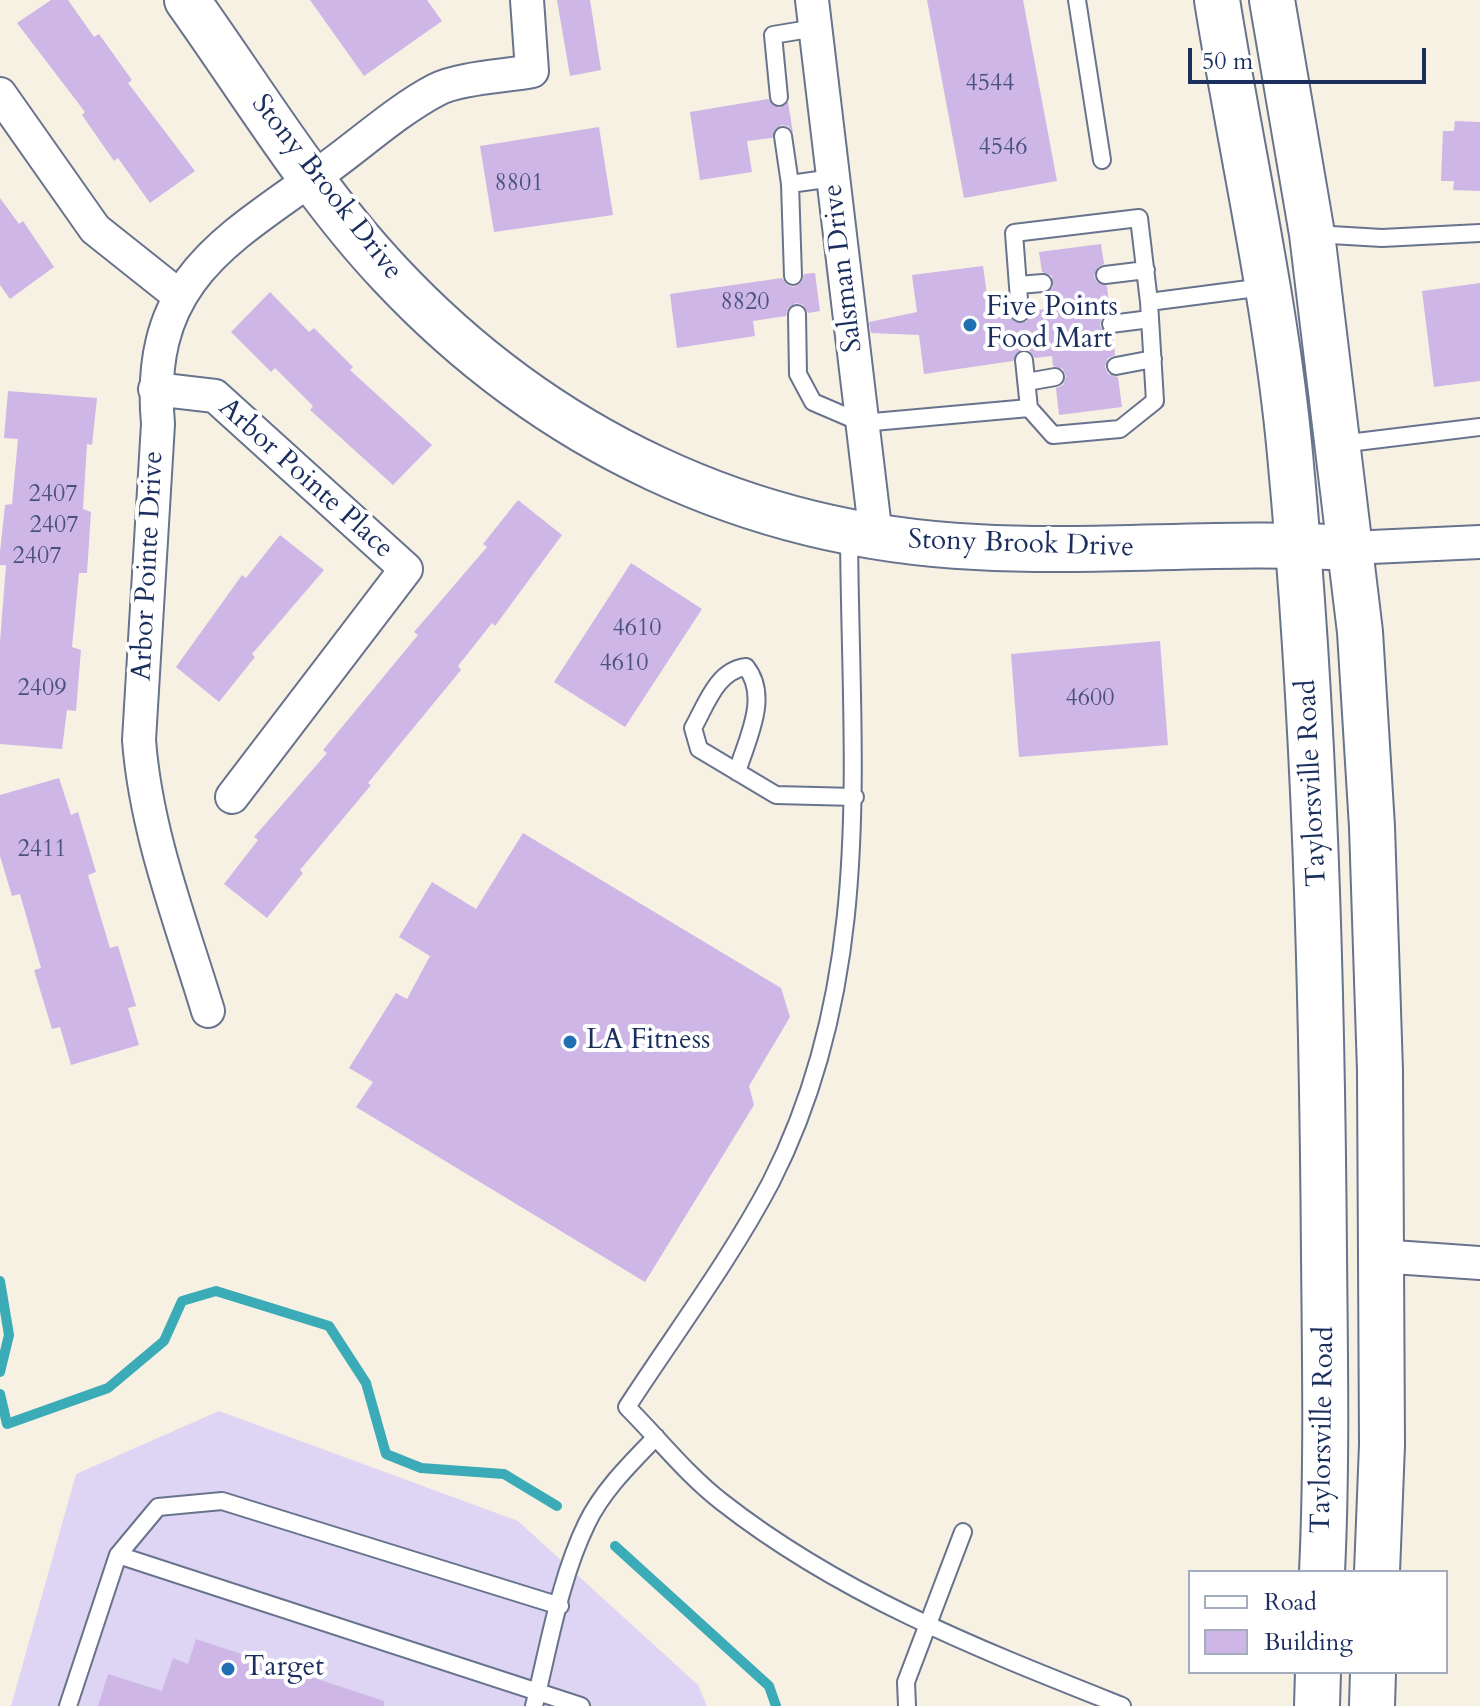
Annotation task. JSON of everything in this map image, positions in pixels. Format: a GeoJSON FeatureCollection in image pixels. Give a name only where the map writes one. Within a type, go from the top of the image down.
{"type":"FeatureCollection","features":[{"type":"Feature","properties":{"kind":"main road","name":"Stony Brook Drive"},"geometry":{"type":"LineString","coordinates":[[187,0],[313,178],[388,273],[463,345],[533,400],[624,456],[721,498],[764,512],[863,534],[977,547],[1154,549],[1299,545],[1350,548]]}},
{"type":"Feature","properties":{"kind":"main road","name":"Taylorsville Road"},"geometry":{"type":"LineString","coordinates":[[1217,0],[1266,287],[1290,452],[1299,545],[1317,829],[1324,1042],[1328,1444],[1322,1570]]}},
{"type":"Feature","properties":{"kind":"main road","name":"Taylorsville Road"},"geometry":{"type":"LineString","coordinates":[[1272,0],[1312,234],[1340,444],[1360,632],[1372,827],[1380,1071],[1382,1445],[1377,1570]]}},
{"type":"Feature","properties":{"kind":"main road"},"geometry":{"type":"LineString","coordinates":[[1317,1706],[1318,1674]]}},
{"type":"Feature","properties":{"kind":"main road"},"geometry":{"type":"LineString","coordinates":[[1372,1706],[1373,1674]]}},
{"type":"Feature","properties":{"kind":"street","name":"Arbor Pointe Drive"},"geometry":{"type":"LineString","coordinates":[[208,1011],[142,786],[139,740],[158,424],[155,389],[162,335],[178,295],[213,252],[438,88],[532,71],[527,0]]}},
{"type":"Feature","properties":{"kind":"street","name":"Salsman Drive"},"geometry":{"type":"LineString","coordinates":[[813,14],[862,423],[863,534]]}},
{"type":"Feature","properties":{"kind":"street"},"geometry":{"type":"LineString","coordinates":[[0,94],[95,229],[178,295]]}},
{"type":"Feature","properties":{"kind":"street","name":"Arbor Pointe Place"},"geometry":{"type":"LineString","coordinates":[[155,389],[215,396],[406,569],[232,797]]}},
{"type":"Feature","properties":{"kind":"street"},"geometry":{"type":"LineString","coordinates":[[1350,548],[1480,542]]}},
{"type":"Feature","properties":{"kind":"street"},"geometry":{"type":"LineString","coordinates":[[1379,1256],[1480,1263]]}},
{"type":"Feature","properties":{"kind":"lane"},"geometry":{"type":"LineString","coordinates":[[1077,0],[1102,160]]}},
{"type":"Feature","properties":{"kind":"lane"},"geometry":{"type":"LineString","coordinates":[[779,97],[773,35],[813,14]]}},
{"type":"Feature","properties":{"kind":"lane"},"geometry":{"type":"LineString","coordinates":[[783,136],[790,184],[793,276]]}},
{"type":"Feature","properties":{"kind":"lane"},"geometry":{"type":"LineString","coordinates":[[790,184],[833,178]]}},
{"type":"Feature","properties":{"kind":"lane"},"geometry":{"type":"LineString","coordinates":[[1020,313],[1014,233],[1139,218],[1150,311],[1155,401],[1120,429],[1053,435],[1029,408],[1024,360]]}},
{"type":"Feature","properties":{"kind":"lane"},"geometry":{"type":"LineString","coordinates":[[1312,234],[1382,238],[1480,233]]}},
{"type":"Feature","properties":{"kind":"lane"},"geometry":{"type":"LineString","coordinates":[[1105,275],[1146,270]]}},
{"type":"Feature","properties":{"kind":"lane"},"geometry":{"type":"LineString","coordinates":[[1018,285],[1043,283]]}},
{"type":"Feature","properties":{"kind":"lane"},"geometry":{"type":"LineString","coordinates":[[1111,324],[1150,311],[1266,287]]}},
{"type":"Feature","properties":{"kind":"lane"},"geometry":{"type":"LineString","coordinates":[[797,314],[798,374],[813,402],[862,423],[1029,408]]}},
{"type":"Feature","properties":{"kind":"lane"},"geometry":{"type":"LineString","coordinates":[[1116,366],[1153,359]]}},
{"type":"Feature","properties":{"kind":"lane"},"geometry":{"type":"LineString","coordinates":[[1027,382],[1055,377]]}},
{"type":"Feature","properties":{"kind":"lane"},"geometry":{"type":"LineString","coordinates":[[1340,444],[1480,427]]}},
{"type":"Feature","properties":{"kind":"lane"},"geometry":{"type":"LineString","coordinates":[[863,534],[853,855],[833,1009],[807,1094],[771,1181],[627,1407],[719,1500],[808,1564],[870,1599],[928,1626],[1122,1706]]}},
{"type":"Feature","properties":{"kind":"lane"},"geometry":{"type":"LineString","coordinates":[[737,772],[757,709],[755,679],[746,667],[735,668],[723,677],[693,728],[699,749],[737,772],[776,795],[855,797]]}},
{"type":"Feature","properties":{"kind":"lane"},"geometry":{"type":"LineString","coordinates":[[536,1699],[560,1606],[587,1523],[612,1485],[656,1437]]}},
{"type":"Feature","properties":{"kind":"lane"},"geometry":{"type":"LineString","coordinates":[[68,1706],[118,1555],[158,1507],[222,1501],[560,1606]]}},
{"type":"Feature","properties":{"kind":"lane"},"geometry":{"type":"LineString","coordinates":[[907,1706],[906,1682],[963,1532]]}},
{"type":"Feature","properties":{"kind":"lane"},"geometry":{"type":"LineString","coordinates":[[118,1555],[536,1699],[581,1706]]}},
{"type":"Feature","properties":{"kind":"shaded area"},"geometry":{"type":"Polygon","coordinates":[[[219,1411],[518,1521],[698,1685],[707,1706],[11,1706],[76,1474],[219,1411]]]}},
{"type":"Feature","properties":{"kind":"building"},"geometry":{"type":"Polygon","coordinates":[[[51,0],[68,0],[94,37],[99,34],[132,80],[128,83],[195,171],[150,203],[118,158],[114,161],[82,115],[85,112],[17,23],[51,0]]]}},
{"type":"Feature","properties":{"kind":"building"},"geometry":{"type":"Polygon","coordinates":[[[310,0],[427,0],[442,21],[364,76],[310,0]]]}},
{"type":"Feature","properties":{"kind":"building"},"geometry":{"type":"Polygon","coordinates":[[[557,0],[590,0],[601,70],[570,76],[557,0]]]}},
{"type":"Feature","properties":{"kind":"building"},"geometry":{"type":"Polygon","coordinates":[[[927,0],[1023,0],[1057,181],[964,198],[927,0]]]}},
{"type":"Feature","properties":{"kind":"building"},"geometry":{"type":"Polygon","coordinates":[[[768,99],[779,108],[788,102],[793,133],[788,126],[781,125],[772,138],[747,141],[752,172],[700,180],[690,112],[768,99]]]}},
{"type":"Feature","properties":{"kind":"building"},"geometry":{"type":"Polygon","coordinates":[[[1455,121],[1480,122],[1480,191],[1453,190],[1454,181],[1441,181],[1443,131],[1454,131],[1455,121]]]}},
{"type":"Feature","properties":{"kind":"building"},"geometry":{"type":"Polygon","coordinates":[[[599,127],[613,215],[494,232],[480,146],[599,127]]]}},
{"type":"Feature","properties":{"kind":"building"},"geometry":{"type":"Polygon","coordinates":[[[0,198],[19,224],[23,221],[54,267],[10,299],[0,285],[0,198]]]}},
{"type":"Feature","properties":{"kind":"building"},"geometry":{"type":"Polygon","coordinates":[[[1101,244],[1104,264],[1098,267],[1094,276],[1097,282],[1107,286],[1110,313],[1101,319],[1100,326],[1106,334],[1113,335],[1115,355],[1108,358],[1105,367],[1108,374],[1118,377],[1122,407],[1059,415],[1056,388],[1063,385],[1066,376],[1063,369],[1053,366],[1052,356],[1035,358],[1029,350],[1022,349],[1013,361],[924,374],[919,335],[871,333],[869,322],[917,312],[912,275],[983,266],[990,317],[1009,314],[1015,322],[1026,322],[1031,311],[1046,309],[1044,294],[1053,287],[1052,276],[1042,272],[1039,252],[1101,244]]]}},
{"type":"Feature","properties":{"kind":"building"},"geometry":{"type":"Polygon","coordinates":[[[815,273],[820,311],[808,313],[803,305],[796,303],[788,308],[786,316],[753,321],[755,336],[677,348],[670,294],[782,278],[787,285],[794,287],[802,282],[804,274],[815,273]]]}},
{"type":"Feature","properties":{"kind":"building"},"geometry":{"type":"Polygon","coordinates":[[[1480,283],[1480,381],[1434,387],[1422,291],[1480,283]]]}},
{"type":"Feature","properties":{"kind":"building"},"geometry":{"type":"Polygon","coordinates":[[[270,292],[309,332],[314,328],[353,367],[350,370],[432,445],[393,485],[310,410],[313,406],[275,368],[271,372],[231,332],[270,292]]]}},
{"type":"Feature","properties":{"kind":"building"},"geometry":{"type":"Polygon","coordinates":[[[8,391],[97,398],[92,445],[87,444],[83,509],[91,512],[87,573],[79,573],[72,647],[81,650],[76,711],[67,710],[62,749],[0,744],[0,642],[6,565],[0,565],[0,552],[5,505],[12,504],[18,439],[4,438],[8,391]]]}},
{"type":"Feature","properties":{"kind":"building"},"geometry":{"type":"Polygon","coordinates":[[[518,500],[562,535],[495,626],[492,623],[458,666],[461,670],[300,870],[303,873],[267,918],[224,884],[258,840],[254,837],[327,753],[323,750],[418,635],[414,632],[487,547],[483,544],[518,500]]]}},
{"type":"Feature","properties":{"kind":"building"},"geometry":{"type":"Polygon","coordinates":[[[280,535],[324,570],[252,654],[255,657],[219,702],[176,667],[242,575],[246,578],[280,535]]]}},
{"type":"Feature","properties":{"kind":"building"},"geometry":{"type":"Polygon","coordinates":[[[631,563],[702,609],[625,727],[554,682],[631,563]]]}},
{"type":"Feature","properties":{"kind":"building"},"geometry":{"type":"Polygon","coordinates":[[[1160,641],[1168,745],[1019,757],[1011,654],[1160,641]]]}},
{"type":"Feature","properties":{"kind":"building"},"geometry":{"type":"Polygon","coordinates":[[[59,778],[71,815],[78,812],[96,872],[88,875],[110,948],[118,946],[136,1006],[128,1008],[139,1045],[71,1065],[60,1027],[52,1029],[34,970],[41,968],[20,894],[12,896],[0,856],[0,795],[59,778]]]}},
{"type":"Feature","properties":{"kind":"building","name":"LA Fitness"},"geometry":{"type":"Polygon","coordinates":[[[523,833],[781,988],[790,1017],[749,1086],[754,1105],[645,1282],[356,1107],[373,1082],[349,1068],[396,993],[407,999],[430,956],[399,937],[432,882],[476,909],[523,833]]]}},
{"type":"Feature","properties":{"kind":"building","name":"Target"},"geometry":{"type":"Polygon","coordinates":[[[196,1639],[384,1701],[384,1706],[98,1706],[108,1674],[162,1691],[173,1658],[188,1664],[196,1639]]]}},
{"type":"Feature","properties":{"kind":"waterway"},"geometry":{"type":"LineString","coordinates":[[0,1281],[9,1335],[0,1372]]}},
{"type":"Feature","properties":{"kind":"waterway"},"geometry":{"type":"LineString","coordinates":[[0,1394],[7,1424],[108,1388],[164,1341],[182,1301],[216,1291],[329,1326],[366,1383],[386,1454],[421,1468],[504,1474],[557,1506]]}},
{"type":"Feature","properties":{"kind":"waterway"},"geometry":{"type":"LineString","coordinates":[[615,1546],[769,1686],[776,1706]]}},
{"type":"Feature","properties":{"kind":"place","name":"Five Points Food Mart"},"geometry":{"type":"Point","coordinates":[970,325]}},
{"type":"Feature","properties":{"kind":"place","name":"LA Fitness"},"geometry":{"type":"Point","coordinates":[570,1042]}},
{"type":"Feature","properties":{"kind":"place","name":"Target"},"geometry":{"type":"Point","coordinates":[228,1669]}}]}
